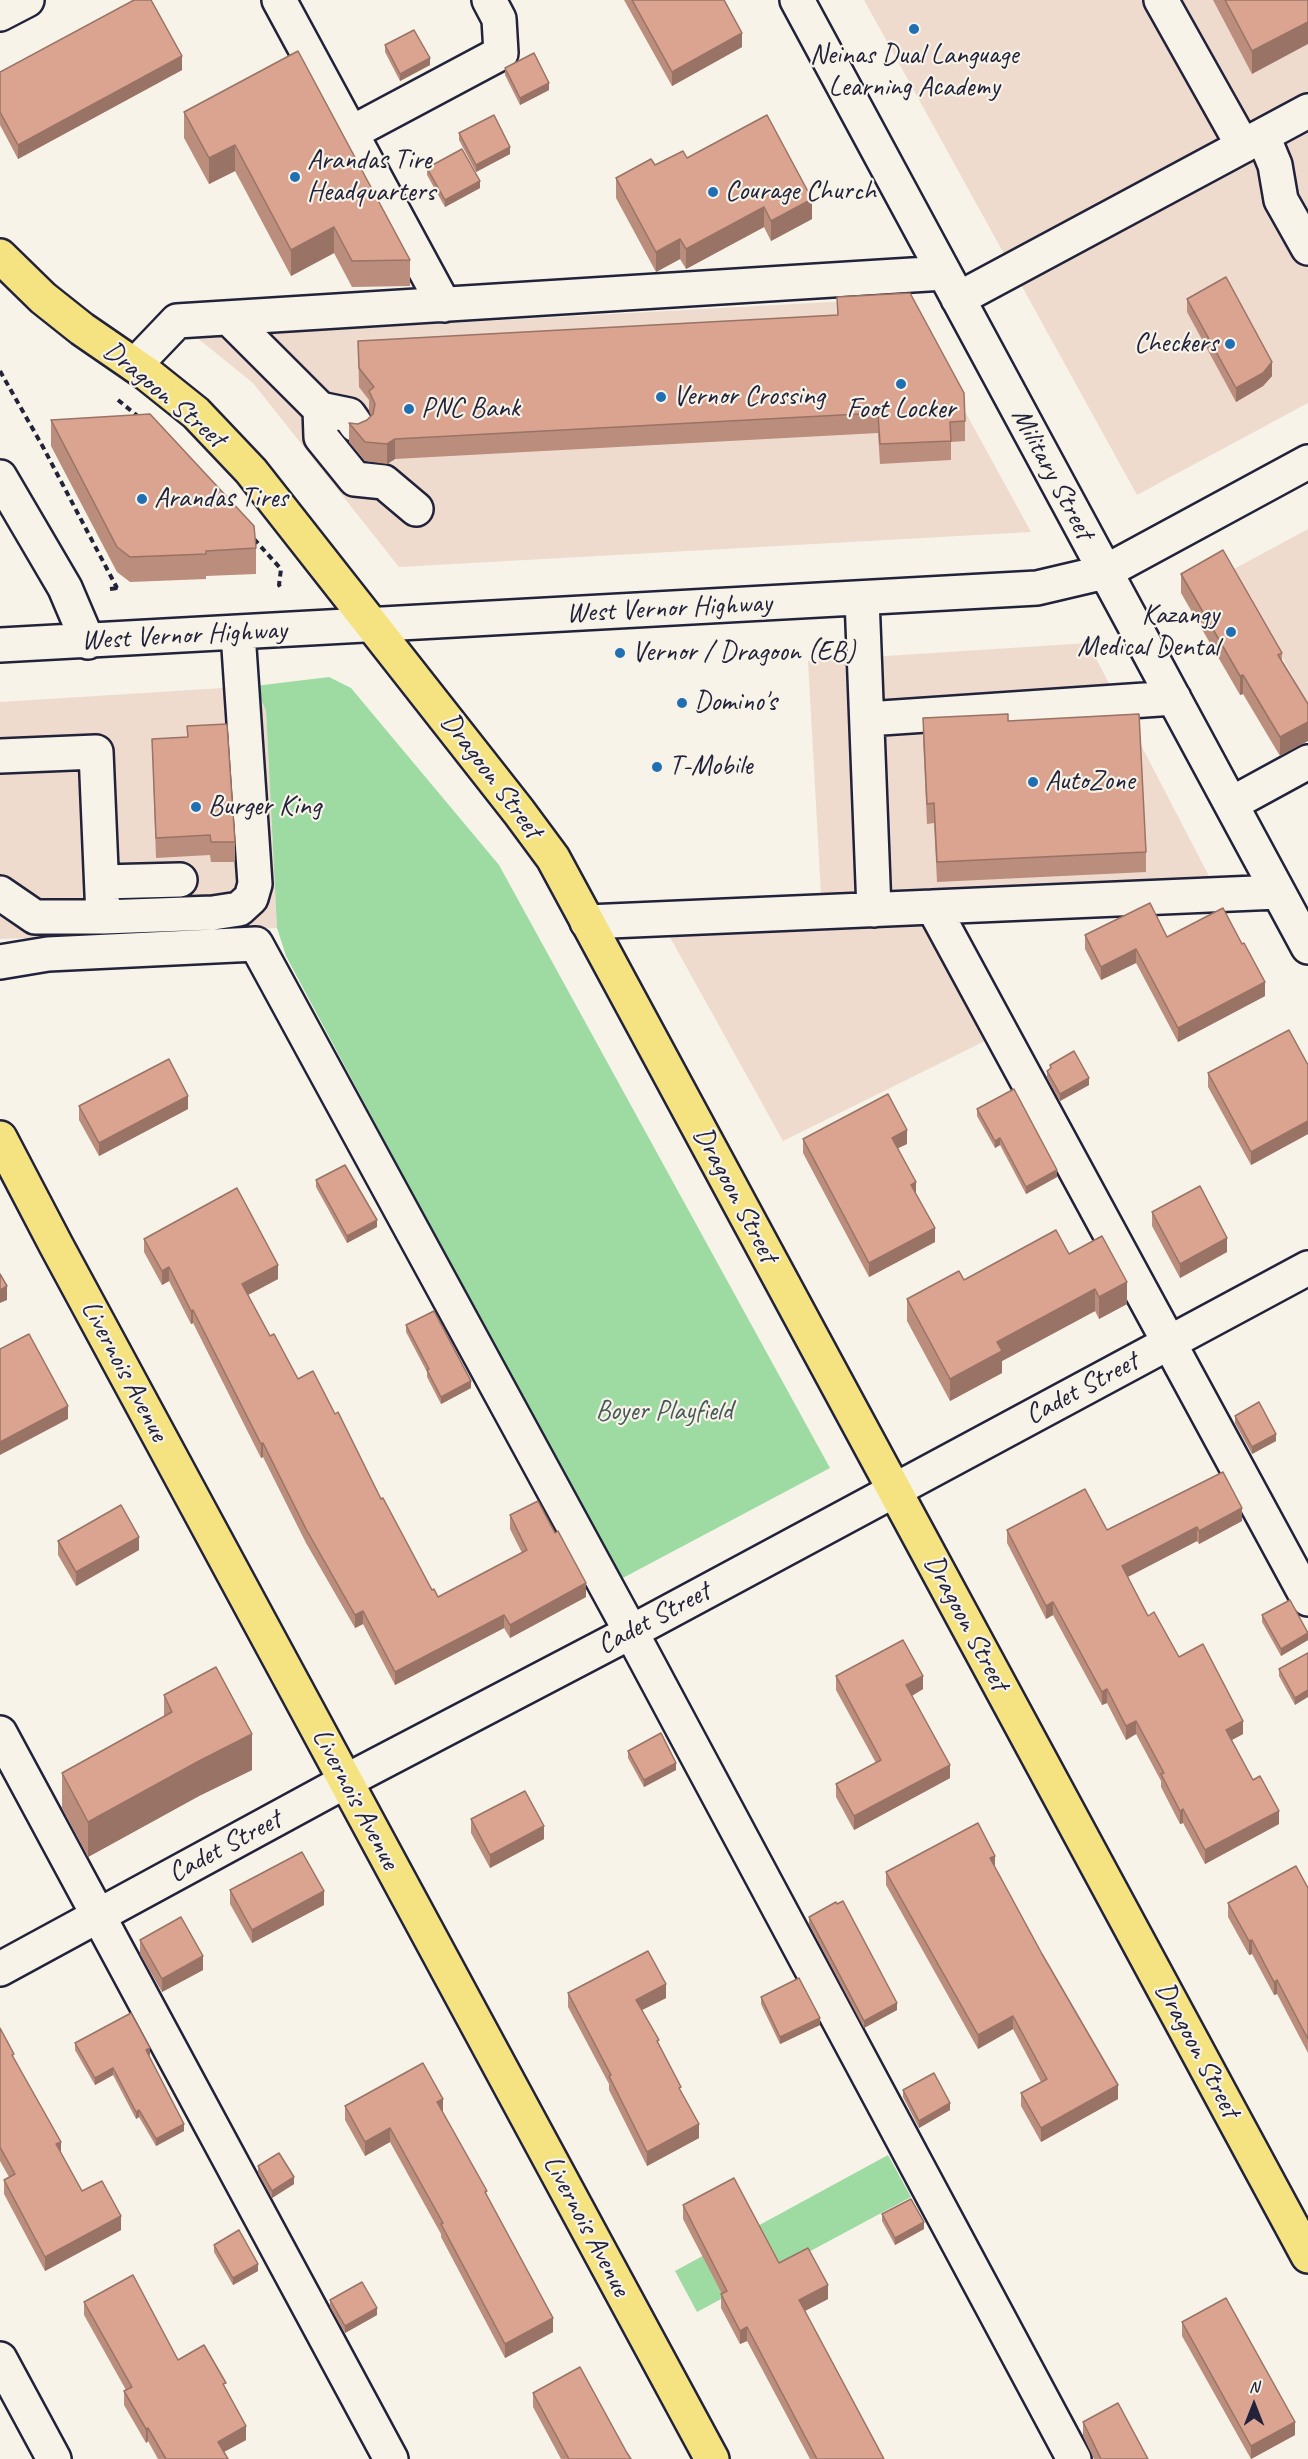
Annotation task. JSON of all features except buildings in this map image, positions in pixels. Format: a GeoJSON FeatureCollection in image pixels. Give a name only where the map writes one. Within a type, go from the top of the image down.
{"type":"FeatureCollection","features":[{"type":"Feature","properties":{"kind":"main road","name":"Dragoon Street"},"geometry":{"type":"LineString","coordinates":[[0,256],[43,298],[196,413],[251,471],[553,858],[1308,2256]]}},
{"type":"Feature","properties":{"kind":"main road","name":"Livernois Avenue"},"geometry":{"type":"LineString","coordinates":[[0,1138],[712,2459]]}},
{"type":"Feature","properties":{"kind":"street"},"geometry":{"type":"LineString","coordinates":[[0,15],[27,0]]}},
{"type":"Feature","properties":{"kind":"street"},"geometry":{"type":"LineString","coordinates":[[279,0],[444,305]]}},
{"type":"Feature","properties":{"kind":"street"},"geometry":{"type":"LineString","coordinates":[[351,133],[501,52],[499,20],[489,0]]}},
{"type":"Feature","properties":{"kind":"street","name":"Military Street"},"geometry":{"type":"LineString","coordinates":[[797,0],[1308,947]]}},
{"type":"Feature","properties":{"kind":"street"},"geometry":{"type":"LineString","coordinates":[[1161,0],[1253,141],[1275,165],[1281,200],[1308,248]]}},
{"type":"Feature","properties":{"kind":"street"},"geometry":{"type":"LineString","coordinates":[[135,365],[177,321],[444,305],[951,286],[1253,141],[1308,111]]}},
{"type":"Feature","properties":{"kind":"street"},"geometry":{"type":"LineString","coordinates":[[229,318],[320,409],[348,415],[356,425]]}},
{"type":"Feature","properties":{"kind":"street"},"geometry":{"type":"LineString","coordinates":[[320,409],[321,437],[355,479],[385,473],[416,509]]}},
{"type":"Feature","properties":{"kind":"street","name":"West Vernor Highway"},"geometry":{"type":"LineString","coordinates":[[0,645],[88,642],[1037,588],[1105,572],[1308,462]]}},
{"type":"Feature","properties":{"kind":"street"},"geometry":{"type":"LineString","coordinates":[[0,477],[65,588],[88,642]]}},
{"type":"Feature","properties":{"kind":"street"},"geometry":{"type":"LineString","coordinates":[[862,598],[874,910]]}},
{"type":"Feature","properties":{"kind":"street"},"geometry":{"type":"LineString","coordinates":[[0,893],[35,917],[213,913],[239,909],[251,898],[255,884],[238,633]]}},
{"type":"Feature","properties":{"kind":"street"},"geometry":{"type":"LineString","coordinates":[[867,719],[1174,698]]}},
{"type":"Feature","properties":{"kind":"street"},"geometry":{"type":"LineString","coordinates":[[0,756],[96,753],[104,917]]}},
{"type":"Feature","properties":{"kind":"street"},"geometry":{"type":"LineString","coordinates":[[1231,804],[1308,762]]}},
{"type":"Feature","properties":{"kind":"street"},"geometry":{"type":"LineString","coordinates":[[102,882],[180,880]]}},
{"type":"Feature","properties":{"kind":"street"},"geometry":{"type":"LineString","coordinates":[[587,922],[1278,892]]}},
{"type":"Feature","properties":{"kind":"street"},"geometry":{"type":"LineString","coordinates":[[933,907],[1308,1599]]}},
{"type":"Feature","properties":{"kind":"street"},"geometry":{"type":"LineString","coordinates":[[0,962],[48,954],[256,944],[631,1632],[1074,2459]]}},
{"type":"Feature","properties":{"kind":"street","name":"Cadet Street"},"geometry":{"type":"LineString","coordinates":[[0,1970],[346,1781],[631,1632],[1308,1268]]}},
{"type":"Feature","properties":{"kind":"street"},"geometry":{"type":"LineString","coordinates":[[0,1733],[391,2459]]}},
{"type":"Feature","properties":{"kind":"street"},"geometry":{"type":"LineString","coordinates":[[0,2359],[54,2459]]}},
{"type":"Feature","properties":{"kind":"path"},"geometry":{"type":"LineString","coordinates":[[0,371],[117,588]]}},
{"type":"Feature","properties":{"kind":"path"},"geometry":{"type":"LineString","coordinates":[[116,397],[142,419]]}},
{"type":"Feature","properties":{"kind":"path"},"geometry":{"type":"LineString","coordinates":[[250,536],[280,569],[279,585],[281,588]]}},
{"type":"Feature","properties":{"kind":"path"},"geometry":{"type":"LineString","coordinates":[[110,589],[122,590]]}},
{"type":"Feature","properties":{"kind":"shaded area"},"geometry":{"type":"Polygon","coordinates":[[[864,0],[1308,0],[1308,403],[1137,495],[864,0]]]}},
{"type":"Feature","properties":{"kind":"shaded area"},"geometry":{"type":"Polygon","coordinates":[[[903,298],[1031,532],[399,567],[253,383],[196,337],[903,298]]]}},
{"type":"Feature","properties":{"kind":"shaded area"},"geometry":{"type":"Polygon","coordinates":[[[1308,529],[1308,705],[1234,569],[1308,529]]]}},
{"type":"Feature","properties":{"kind":"shaded area"},"geometry":{"type":"Polygon","coordinates":[[[1088,643],[1224,905],[926,926],[985,1041],[783,1141],[651,903],[821,894],[808,661],[1088,643]]]}},
{"type":"Feature","properties":{"kind":"shaded area"},"geometry":{"type":"Polygon","coordinates":[[[255,686],[266,711],[277,928],[0,939],[0,702],[255,686]]]}},
{"type":"Feature","properties":{"kind":"green space","name":"Boyer Playfield"},"geometry":{"type":"Polygon","coordinates":[[[329,677],[351,688],[499,865],[830,1468],[619,1580],[286,956],[277,928],[266,711],[255,686],[329,677]]]}},
{"type":"Feature","properties":{"kind":"green space"},"geometry":{"type":"Polygon","coordinates":[[[888,2155],[911,2197],[697,2312],[675,2271],[888,2155]]]}},
{"type":"Feature","properties":{"kind":"place","name":"Neinas Dual Language Learning Academy"},"geometry":{"type":"Point","coordinates":[914,29]}},
{"type":"Feature","properties":{"kind":"place","name":"Arandas Tire Headquarters"},"geometry":{"type":"Point","coordinates":[295,177]}},
{"type":"Feature","properties":{"kind":"place","name":"Courage Church"},"geometry":{"type":"Point","coordinates":[713,192]}},
{"type":"Feature","properties":{"kind":"place","name":"Checkers"},"geometry":{"type":"Point","coordinates":[1230,344]}},
{"type":"Feature","properties":{"kind":"place","name":"Foot Locker"},"geometry":{"type":"Point","coordinates":[901,384]}},
{"type":"Feature","properties":{"kind":"place","name":"Vernor Crossing"},"geometry":{"type":"Point","coordinates":[661,397]}},
{"type":"Feature","properties":{"kind":"place","name":"PNC Bank"},"geometry":{"type":"Point","coordinates":[409,409]}},
{"type":"Feature","properties":{"kind":"place","name":"Arandas Tires"},"geometry":{"type":"Point","coordinates":[142,499]}},
{"type":"Feature","properties":{"kind":"place","name":"Kazangy Medical Dental"},"geometry":{"type":"Point","coordinates":[1231,632]}},
{"type":"Feature","properties":{"kind":"place","name":"Vernor / Dragoon (EB)"},"geometry":{"type":"Point","coordinates":[620,653]}},
{"type":"Feature","properties":{"kind":"place","name":"Domino's"},"geometry":{"type":"Point","coordinates":[682,703]}},
{"type":"Feature","properties":{"kind":"place","name":"T-Mobile"},"geometry":{"type":"Point","coordinates":[657,767]}},
{"type":"Feature","properties":{"kind":"place","name":"AutoZone"},"geometry":{"type":"Point","coordinates":[1033,782]}},
{"type":"Feature","properties":{"kind":"place","name":"Burger King"},"geometry":{"type":"Point","coordinates":[196,807]}}]}
